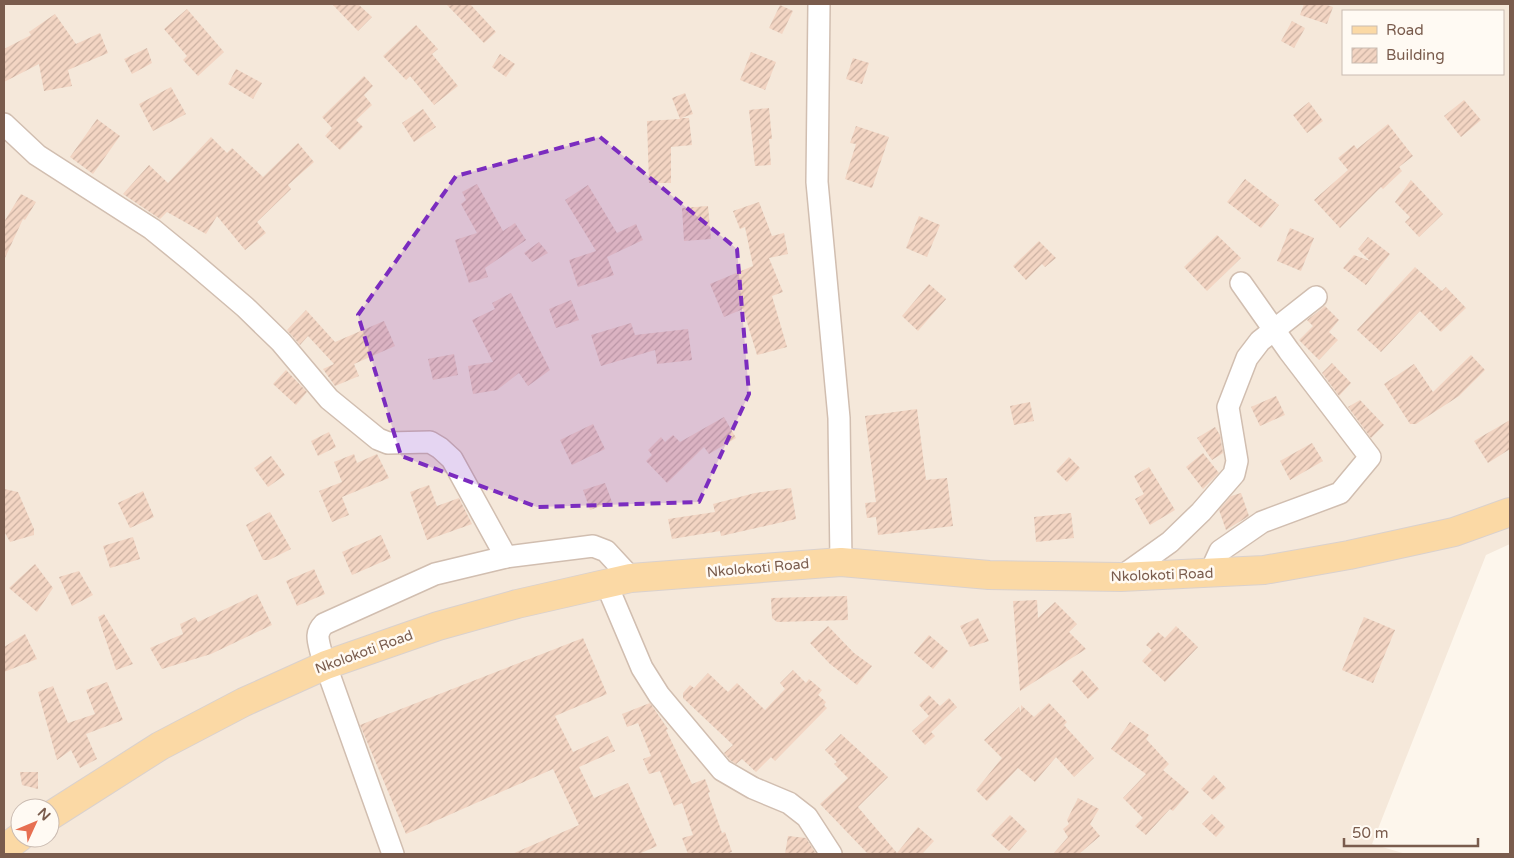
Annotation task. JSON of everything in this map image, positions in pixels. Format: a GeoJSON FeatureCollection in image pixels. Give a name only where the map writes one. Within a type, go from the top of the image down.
{"type":"FeatureCollection","features":[{"type":"Feature","properties":{"kind":"main road","name":"Nkolokoti Road"},"geometry":{"type":"LineString","coordinates":[[60,810],[160,746],[244,702],[326,665],[438,626],[517,604],[618,581],[841,562],[989,575],[1120,577],[1264,570],[1350,555],[1454,532],[1510,512]]}},
{"type":"Feature","properties":{"kind":"street"},"geometry":{"type":"LineString","coordinates":[[819,4],[817,182],[839,418],[841,562]]}},
{"type":"Feature","properties":{"kind":"street"},"geometry":{"type":"LineString","coordinates":[[4,124],[36,155],[152,230],[190,260],[245,307],[281,342],[329,399],[378,438],[388,443],[430,442],[440,448],[452,459],[506,557]]}},
{"type":"Feature","properties":{"kind":"street"},"geometry":{"type":"LineString","coordinates":[[1210,573],[1220,551],[1262,522],[1340,493],[1370,457],[1241,283]]}},
{"type":"Feature","properties":{"kind":"street"},"geometry":{"type":"LineString","coordinates":[[1120,577],[1170,542],[1201,512],[1234,474],[1238,461],[1228,407],[1247,358],[1260,341],[1316,297]]}},
{"type":"Feature","properties":{"kind":"street"},"geometry":{"type":"LineString","coordinates":[[393,854],[326,665],[317,637],[319,629],[324,624],[435,574],[506,557],[594,546],[606,551],[618,581],[642,668],[658,695],[722,770],[753,788],[789,803],[807,818],[831,854]]}},
{"type":"Feature","properties":{"kind":"highlighted area"},"geometry":{"type":"Polygon","coordinates":[[[600,137],[737,249],[749,394],[699,502],[537,507],[401,456],[358,315],[456,176],[600,137]]]}},
{"type":"Feature","properties":{"kind":"shaded area"},"geometry":{"type":"Polygon","coordinates":[[[4,4],[1510,4],[1510,544],[1486,555],[1372,844],[1406,854],[4,854],[4,4]]]}},
{"type":"Feature","properties":{"kind":"building"},"geometry":{"type":"Polygon","coordinates":[[[332,4],[358,4],[372,17],[358,31],[332,4]]]}},
{"type":"Feature","properties":{"kind":"building"},"geometry":{"type":"Polygon","coordinates":[[[446,4],[470,4],[496,32],[484,43],[446,4]]]}},
{"type":"Feature","properties":{"kind":"building"},"geometry":{"type":"Polygon","coordinates":[[[1304,4],[1324,4],[1333,7],[1327,24],[1300,15],[1304,4]]]}},
{"type":"Feature","properties":{"kind":"building"},"geometry":{"type":"Polygon","coordinates":[[[780,5],[793,11],[782,34],[769,28],[780,5]]]}},
{"type":"Feature","properties":{"kind":"building"},"geometry":{"type":"Polygon","coordinates":[[[187,9],[224,52],[198,76],[183,60],[187,56],[164,29],[187,9]]]}},
{"type":"Feature","properties":{"kind":"building"},"geometry":{"type":"Polygon","coordinates":[[[55,14],[76,44],[100,33],[108,53],[68,70],[72,86],[44,91],[39,64],[4,82],[4,49],[31,35],[29,32],[55,14]]]}},
{"type":"Feature","properties":{"kind":"building"},"geometry":{"type":"Polygon","coordinates":[[[1292,21],[1305,28],[1294,48],[1281,41],[1292,21]]]}},
{"type":"Feature","properties":{"kind":"building"},"geometry":{"type":"Polygon","coordinates":[[[416,25],[438,49],[432,54],[458,86],[434,105],[410,76],[406,80],[383,56],[416,25]]]}},
{"type":"Feature","properties":{"kind":"building"},"geometry":{"type":"Polygon","coordinates":[[[147,48],[152,63],[132,74],[124,59],[147,48]]]}},
{"type":"Feature","properties":{"kind":"building"},"geometry":{"type":"Polygon","coordinates":[[[751,52],[776,62],[765,90],[740,80],[751,52]]]}},
{"type":"Feature","properties":{"kind":"building"},"geometry":{"type":"Polygon","coordinates":[[[500,54],[515,64],[506,77],[492,67],[500,54]]]}},
{"type":"Feature","properties":{"kind":"building"},"geometry":{"type":"Polygon","coordinates":[[[853,58],[869,63],[862,84],[846,79],[853,58]]]}},
{"type":"Feature","properties":{"kind":"building"},"geometry":{"type":"Polygon","coordinates":[[[236,69],[262,83],[253,99],[228,84],[236,69]]]}},
{"type":"Feature","properties":{"kind":"building"},"geometry":{"type":"Polygon","coordinates":[[[364,76],[373,86],[364,95],[372,105],[356,120],[363,127],[340,150],[325,136],[332,128],[322,117],[364,76]]]}},
{"type":"Feature","properties":{"kind":"building"},"geometry":{"type":"Polygon","coordinates":[[[171,87],[186,114],[153,131],[139,104],[171,87]]]}},
{"type":"Feature","properties":{"kind":"building"},"geometry":{"type":"Polygon","coordinates":[[[685,93],[693,114],[681,118],[689,118],[692,145],[671,147],[671,183],[649,183],[647,121],[680,119],[672,98],[685,93]]]}},
{"type":"Feature","properties":{"kind":"building"},"geometry":{"type":"Polygon","coordinates":[[[1464,100],[1481,120],[1461,137],[1444,116],[1464,100]]]}},
{"type":"Feature","properties":{"kind":"building"},"geometry":{"type":"Polygon","coordinates":[[[1309,102],[1323,121],[1307,133],[1293,115],[1309,102]]]}},
{"type":"Feature","properties":{"kind":"building"},"geometry":{"type":"Polygon","coordinates":[[[769,108],[772,139],[769,139],[771,165],[755,166],[749,110],[769,108]]]}},
{"type":"Feature","properties":{"kind":"building"},"geometry":{"type":"Polygon","coordinates":[[[423,109],[436,127],[414,142],[402,123],[423,109]]]}},
{"type":"Feature","properties":{"kind":"building"},"geometry":{"type":"Polygon","coordinates":[[[97,119],[120,136],[93,174],[70,157],[97,119]]]}},
{"type":"Feature","properties":{"kind":"building"},"geometry":{"type":"Polygon","coordinates":[[[1388,124],[1413,156],[1399,167],[1402,171],[1383,189],[1381,187],[1340,228],[1314,200],[1348,170],[1338,158],[1354,145],[1357,149],[1388,124]]]}},
{"type":"Feature","properties":{"kind":"building"},"geometry":{"type":"Polygon","coordinates":[[[856,126],[889,137],[872,188],[845,179],[856,144],[850,143],[856,126]]]}},
{"type":"Feature","properties":{"kind":"building"},"geometry":{"type":"Polygon","coordinates":[[[211,137],[227,153],[232,148],[263,177],[298,143],[314,162],[288,185],[291,189],[257,222],[266,233],[245,250],[217,216],[206,234],[167,212],[160,219],[123,194],[149,165],[168,183],[211,137]]]}},
{"type":"Feature","properties":{"kind":"building"},"geometry":{"type":"Polygon","coordinates":[[[1245,179],[1279,205],[1261,228],[1227,202],[1245,179]]]}},
{"type":"Feature","properties":{"kind":"building"},"geometry":{"type":"Polygon","coordinates":[[[1411,180],[1443,214],[1419,237],[1405,222],[1410,217],[1395,202],[1411,180]]]}},
{"type":"Feature","properties":{"kind":"building"},"geometry":{"type":"Polygon","coordinates":[[[477,184],[503,231],[515,223],[526,240],[485,268],[488,277],[469,283],[455,240],[477,233],[461,204],[466,200],[462,192],[477,184]]]}},
{"type":"Feature","properties":{"kind":"building"},"geometry":{"type":"Polygon","coordinates":[[[588,185],[617,233],[636,224],[643,240],[607,257],[614,275],[578,287],[569,260],[596,251],[565,200],[588,185]]]}},
{"type":"Feature","properties":{"kind":"building"},"geometry":{"type":"Polygon","coordinates":[[[21,194],[36,202],[25,220],[23,219],[4,260],[4,222],[21,194]]]}},
{"type":"Feature","properties":{"kind":"building"},"geometry":{"type":"Polygon","coordinates":[[[759,202],[772,236],[784,233],[788,254],[769,258],[783,292],[772,296],[787,347],[757,355],[743,309],[724,317],[710,284],[753,266],[745,227],[740,229],[733,211],[759,202]]]}},
{"type":"Feature","properties":{"kind":"building"},"geometry":{"type":"Polygon","coordinates":[[[708,206],[711,239],[684,241],[682,208],[708,206]]]}},
{"type":"Feature","properties":{"kind":"building"},"geometry":{"type":"Polygon","coordinates":[[[919,216],[940,225],[927,257],[906,248],[919,216]]]}},
{"type":"Feature","properties":{"kind":"building"},"geometry":{"type":"Polygon","coordinates":[[[1290,228],[1314,238],[1301,271],[1277,261],[1290,228]]]}},
{"type":"Feature","properties":{"kind":"building"},"geometry":{"type":"Polygon","coordinates":[[[1217,235],[1241,258],[1207,291],[1184,267],[1217,235]]]}},
{"type":"Feature","properties":{"kind":"building"},"geometry":{"type":"Polygon","coordinates":[[[1368,237],[1390,254],[1366,285],[1343,268],[1354,255],[1370,261],[1358,249],[1368,237]]]}},
{"type":"Feature","properties":{"kind":"building"},"geometry":{"type":"Polygon","coordinates":[[[1039,241],[1056,258],[1045,267],[1042,264],[1026,280],[1013,266],[1039,241]]]}},
{"type":"Feature","properties":{"kind":"building"},"geometry":{"type":"Polygon","coordinates":[[[539,242],[548,253],[532,262],[524,253],[539,242]]]}},
{"type":"Feature","properties":{"kind":"building"},"geometry":{"type":"Polygon","coordinates":[[[1415,267],[1442,291],[1446,287],[1466,308],[1441,332],[1420,311],[1381,352],[1357,330],[1415,267]]]}},
{"type":"Feature","properties":{"kind":"building"},"geometry":{"type":"Polygon","coordinates":[[[929,284],[946,299],[918,331],[902,316],[929,284]]]}},
{"type":"Feature","properties":{"kind":"building"},"geometry":{"type":"Polygon","coordinates":[[[511,293],[550,370],[528,386],[519,373],[497,390],[473,394],[468,366],[493,362],[472,320],[495,309],[492,303],[511,293]]]}},
{"type":"Feature","properties":{"kind":"building"},"geometry":{"type":"Polygon","coordinates":[[[571,300],[579,320],[556,328],[549,309],[571,300]]]}},
{"type":"Feature","properties":{"kind":"building"},"geometry":{"type":"Polygon","coordinates":[[[1325,306],[1339,320],[1329,332],[1338,340],[1319,360],[1299,340],[1313,326],[1307,320],[1325,306]]]}},
{"type":"Feature","properties":{"kind":"building"},"geometry":{"type":"Polygon","coordinates":[[[306,310],[335,342],[384,321],[395,346],[354,364],[359,376],[335,386],[323,369],[334,364],[308,336],[300,345],[287,330],[306,310]]]}},
{"type":"Feature","properties":{"kind":"building"},"geometry":{"type":"Polygon","coordinates":[[[631,323],[635,335],[688,329],[692,360],[657,364],[655,350],[601,366],[591,335],[631,323]]]}},
{"type":"Feature","properties":{"kind":"building"},"geometry":{"type":"Polygon","coordinates":[[[454,354],[458,375],[433,380],[428,359],[454,354]]]}},
{"type":"Feature","properties":{"kind":"building"},"geometry":{"type":"Polygon","coordinates":[[[1471,355],[1485,370],[1459,396],[1416,424],[1410,424],[1384,384],[1414,364],[1433,392],[1471,355]]]}},
{"type":"Feature","properties":{"kind":"building"},"geometry":{"type":"Polygon","coordinates":[[[1332,363],[1351,383],[1339,396],[1322,373],[1332,363]]]}},
{"type":"Feature","properties":{"kind":"building"},"geometry":{"type":"Polygon","coordinates":[[[286,370],[307,392],[296,405],[273,384],[286,370]]]}},
{"type":"Feature","properties":{"kind":"building"},"geometry":{"type":"Polygon","coordinates":[[[1276,396],[1285,415],[1260,426],[1251,407],[1276,396]]]}},
{"type":"Feature","properties":{"kind":"building"},"geometry":{"type":"Polygon","coordinates":[[[1360,400],[1384,425],[1371,438],[1348,407],[1360,400]]]}},
{"type":"Feature","properties":{"kind":"building"},"geometry":{"type":"Polygon","coordinates":[[[1030,402],[1034,421],[1014,425],[1010,406],[1030,402]]]}},
{"type":"Feature","properties":{"kind":"building"},"geometry":{"type":"Polygon","coordinates":[[[917,409],[926,480],[947,478],[953,526],[878,535],[876,517],[867,518],[865,503],[876,502],[865,416],[917,409]]]}},
{"type":"Feature","properties":{"kind":"building"},"geometry":{"type":"Polygon","coordinates":[[[724,417],[736,438],[709,454],[704,447],[667,483],[646,461],[652,455],[648,450],[661,437],[665,442],[673,435],[680,442],[724,417]]]}},
{"type":"Feature","properties":{"kind":"building"},"geometry":{"type":"Polygon","coordinates":[[[1510,420],[1510,449],[1488,463],[1474,441],[1510,420]]]}},
{"type":"Feature","properties":{"kind":"building"},"geometry":{"type":"Polygon","coordinates":[[[593,424],[605,449],[572,465],[560,440],[593,424]]]}},
{"type":"Feature","properties":{"kind":"building"},"geometry":{"type":"Polygon","coordinates":[[[1215,427],[1220,435],[1223,453],[1212,460],[1197,438],[1215,427]]]}},
{"type":"Feature","properties":{"kind":"building"},"geometry":{"type":"Polygon","coordinates":[[[329,432],[336,447],[318,456],[311,441],[329,432]]]}},
{"type":"Feature","properties":{"kind":"building"},"geometry":{"type":"Polygon","coordinates":[[[1312,443],[1323,461],[1290,480],[1280,461],[1312,443]]]}},
{"type":"Feature","properties":{"kind":"building"},"geometry":{"type":"Polygon","coordinates":[[[1203,453],[1219,473],[1203,489],[1186,467],[1203,453]]]}},
{"type":"Feature","properties":{"kind":"building"},"geometry":{"type":"Polygon","coordinates":[[[354,454],[357,463],[377,454],[389,478],[342,497],[349,515],[332,522],[319,491],[342,482],[334,462],[354,454]]]}},
{"type":"Feature","properties":{"kind":"building"},"geometry":{"type":"Polygon","coordinates":[[[271,456],[285,475],[268,487],[254,468],[271,456]]]}},
{"type":"Feature","properties":{"kind":"building"},"geometry":{"type":"Polygon","coordinates":[[[1069,457],[1080,468],[1067,482],[1056,471],[1069,457]]]}},
{"type":"Feature","properties":{"kind":"building"},"geometry":{"type":"Polygon","coordinates":[[[1149,467],[1175,510],[1150,525],[1135,499],[1144,494],[1134,476],[1149,467]]]}},
{"type":"Feature","properties":{"kind":"building"},"geometry":{"type":"Polygon","coordinates":[[[605,483],[612,502],[590,510],[583,490],[605,483]]]}},
{"type":"Feature","properties":{"kind":"building"},"geometry":{"type":"Polygon","coordinates":[[[429,485],[437,506],[459,498],[472,524],[427,540],[410,492],[429,485]]]}},
{"type":"Feature","properties":{"kind":"building"},"geometry":{"type":"Polygon","coordinates":[[[791,488],[796,519],[721,536],[720,531],[672,539],[668,519],[715,512],[713,504],[755,493],[791,488]]]}},
{"type":"Feature","properties":{"kind":"building"},"geometry":{"type":"Polygon","coordinates":[[[4,489],[18,492],[34,529],[34,535],[10,542],[4,531],[4,489]]]}},
{"type":"Feature","properties":{"kind":"building"},"geometry":{"type":"Polygon","coordinates":[[[143,491],[154,517],[130,528],[118,503],[143,491]]]}},
{"type":"Feature","properties":{"kind":"building"},"geometry":{"type":"Polygon","coordinates":[[[1241,493],[1249,516],[1226,530],[1219,510],[1231,496],[1241,493]]]}},
{"type":"Feature","properties":{"kind":"building"},"geometry":{"type":"Polygon","coordinates":[[[270,512],[291,549],[269,560],[263,560],[246,525],[270,512]]]}},
{"type":"Feature","properties":{"kind":"building"},"geometry":{"type":"Polygon","coordinates":[[[1071,513],[1074,538],[1036,542],[1034,517],[1071,513]]]}},
{"type":"Feature","properties":{"kind":"building"},"geometry":{"type":"Polygon","coordinates":[[[381,535],[391,558],[352,575],[342,552],[381,535]]]}},
{"type":"Feature","properties":{"kind":"building"},"geometry":{"type":"Polygon","coordinates":[[[133,537],[140,559],[110,568],[103,546],[133,537]]]}},
{"type":"Feature","properties":{"kind":"building"},"geometry":{"type":"Polygon","coordinates":[[[35,564],[53,588],[37,612],[9,588],[35,564]]]}},
{"type":"Feature","properties":{"kind":"building"},"geometry":{"type":"Polygon","coordinates":[[[314,569],[325,594],[297,606],[286,581],[314,569]]]}},
{"type":"Feature","properties":{"kind":"building"},"geometry":{"type":"Polygon","coordinates":[[[79,571],[93,595],[72,606],[59,577],[79,571]]]}},
{"type":"Feature","properties":{"kind":"building"},"geometry":{"type":"Polygon","coordinates":[[[257,594],[272,625],[211,654],[162,669],[150,648],[183,634],[180,624],[195,617],[198,622],[257,594]]]}},
{"type":"Feature","properties":{"kind":"building"},"geometry":{"type":"Polygon","coordinates":[[[847,596],[848,620],[777,622],[772,618],[771,598],[847,596]]]}},
{"type":"Feature","properties":{"kind":"building"},"geometry":{"type":"Polygon","coordinates":[[[1037,600],[1038,618],[1055,602],[1077,624],[1069,632],[1086,649],[1020,691],[1013,601],[1037,600]]]}},
{"type":"Feature","properties":{"kind":"building"},"geometry":{"type":"Polygon","coordinates":[[[104,614],[133,664],[116,670],[98,617],[104,614]]]}},
{"type":"Feature","properties":{"kind":"building"},"geometry":{"type":"Polygon","coordinates":[[[1364,617],[1395,630],[1373,683],[1342,670],[1364,617]]]}},
{"type":"Feature","properties":{"kind":"building"},"geometry":{"type":"Polygon","coordinates":[[[978,618],[989,641],[970,647],[960,626],[978,618]]]}},
{"type":"Feature","properties":{"kind":"building"},"geometry":{"type":"Polygon","coordinates":[[[828,626],[854,653],[872,666],[857,685],[830,664],[810,643],[828,626]]]}},
{"type":"Feature","properties":{"kind":"building"},"geometry":{"type":"Polygon","coordinates":[[[1176,626],[1198,647],[1165,682],[1142,661],[1152,650],[1146,645],[1158,632],[1165,638],[1176,626]]]}},
{"type":"Feature","properties":{"kind":"building"},"geometry":{"type":"Polygon","coordinates":[[[25,634],[37,659],[4,672],[4,647],[25,634]]]}},
{"type":"Feature","properties":{"kind":"building"},"geometry":{"type":"Polygon","coordinates":[[[929,635],[948,651],[933,669],[914,653],[929,635]]]}},
{"type":"Feature","properties":{"kind":"building"},"geometry":{"type":"Polygon","coordinates":[[[583,638],[607,694],[555,716],[573,752],[608,736],[615,751],[579,767],[594,798],[628,783],[657,846],[639,854],[512,854],[579,825],[553,769],[406,834],[360,725],[583,638]]]}},
{"type":"Feature","properties":{"kind":"building"},"geometry":{"type":"Polygon","coordinates":[[[793,670],[806,683],[809,679],[822,690],[818,695],[826,702],[824,705],[827,708],[775,761],[771,757],[756,772],[742,759],[736,764],[730,760],[724,753],[733,745],[683,698],[683,693],[690,685],[694,688],[708,673],[728,692],[737,683],[765,710],[785,689],[780,683],[793,670]]]}},
{"type":"Feature","properties":{"kind":"building"},"geometry":{"type":"Polygon","coordinates":[[[1082,670],[1099,689],[1088,699],[1072,681],[1082,670]]]}},
{"type":"Feature","properties":{"kind":"building"},"geometry":{"type":"Polygon","coordinates":[[[107,682],[123,720],[86,734],[97,759],[80,768],[71,750],[57,760],[38,692],[53,686],[68,723],[95,714],[86,690],[107,682]]]}},
{"type":"Feature","properties":{"kind":"building"},"geometry":{"type":"Polygon","coordinates":[[[929,695],[940,706],[949,698],[957,707],[931,732],[935,736],[925,745],[912,731],[929,716],[919,705],[929,695]]]}},
{"type":"Feature","properties":{"kind":"building"},"geometry":{"type":"Polygon","coordinates":[[[650,703],[668,729],[666,730],[692,784],[705,779],[722,833],[725,832],[732,852],[725,854],[688,854],[682,838],[693,835],[682,803],[674,806],[660,771],[649,774],[643,759],[651,756],[638,723],[627,727],[622,714],[650,703]]]}},
{"type":"Feature","properties":{"kind":"building"},"geometry":{"type":"Polygon","coordinates":[[[1049,703],[1067,722],[1064,725],[1094,758],[1074,777],[1056,757],[1035,782],[1018,768],[987,801],[976,790],[1002,758],[984,740],[1019,707],[1021,713],[1021,705],[1034,717],[1049,703]]]}},
{"type":"Feature","properties":{"kind":"building"},"geometry":{"type":"Polygon","coordinates":[[[1130,722],[1149,735],[1146,739],[1169,764],[1163,770],[1189,792],[1173,811],[1170,809],[1146,835],[1135,826],[1143,818],[1123,798],[1146,774],[1111,749],[1130,722]]]}},
{"type":"Feature","properties":{"kind":"building"},"geometry":{"type":"Polygon","coordinates":[[[841,734],[888,777],[858,807],[897,853],[918,827],[934,841],[922,854],[868,854],[820,804],[848,778],[834,764],[837,762],[825,750],[841,734]]]}},
{"type":"Feature","properties":{"kind":"building"},"geometry":{"type":"Polygon","coordinates":[[[20,772],[38,772],[38,789],[22,785],[20,772]]]}},
{"type":"Feature","properties":{"kind":"building"},"geometry":{"type":"Polygon","coordinates":[[[1214,775],[1226,788],[1213,800],[1201,789],[1214,775]]]}},
{"type":"Feature","properties":{"kind":"building"},"geometry":{"type":"Polygon","coordinates":[[[1078,798],[1099,809],[1090,824],[1100,836],[1079,854],[1053,854],[1068,837],[1063,829],[1069,824],[1067,820],[1078,798]]]}},
{"type":"Feature","properties":{"kind":"building"},"geometry":{"type":"Polygon","coordinates":[[[1212,814],[1225,827],[1216,837],[1202,824],[1212,814]]]}},
{"type":"Feature","properties":{"kind":"building"},"geometry":{"type":"Polygon","coordinates":[[[1010,815],[1027,831],[1009,851],[991,835],[1010,815]]]}},
{"type":"Feature","properties":{"kind":"building"},"geometry":{"type":"Polygon","coordinates":[[[788,836],[806,838],[816,854],[785,854],[788,836]]]}}]}
